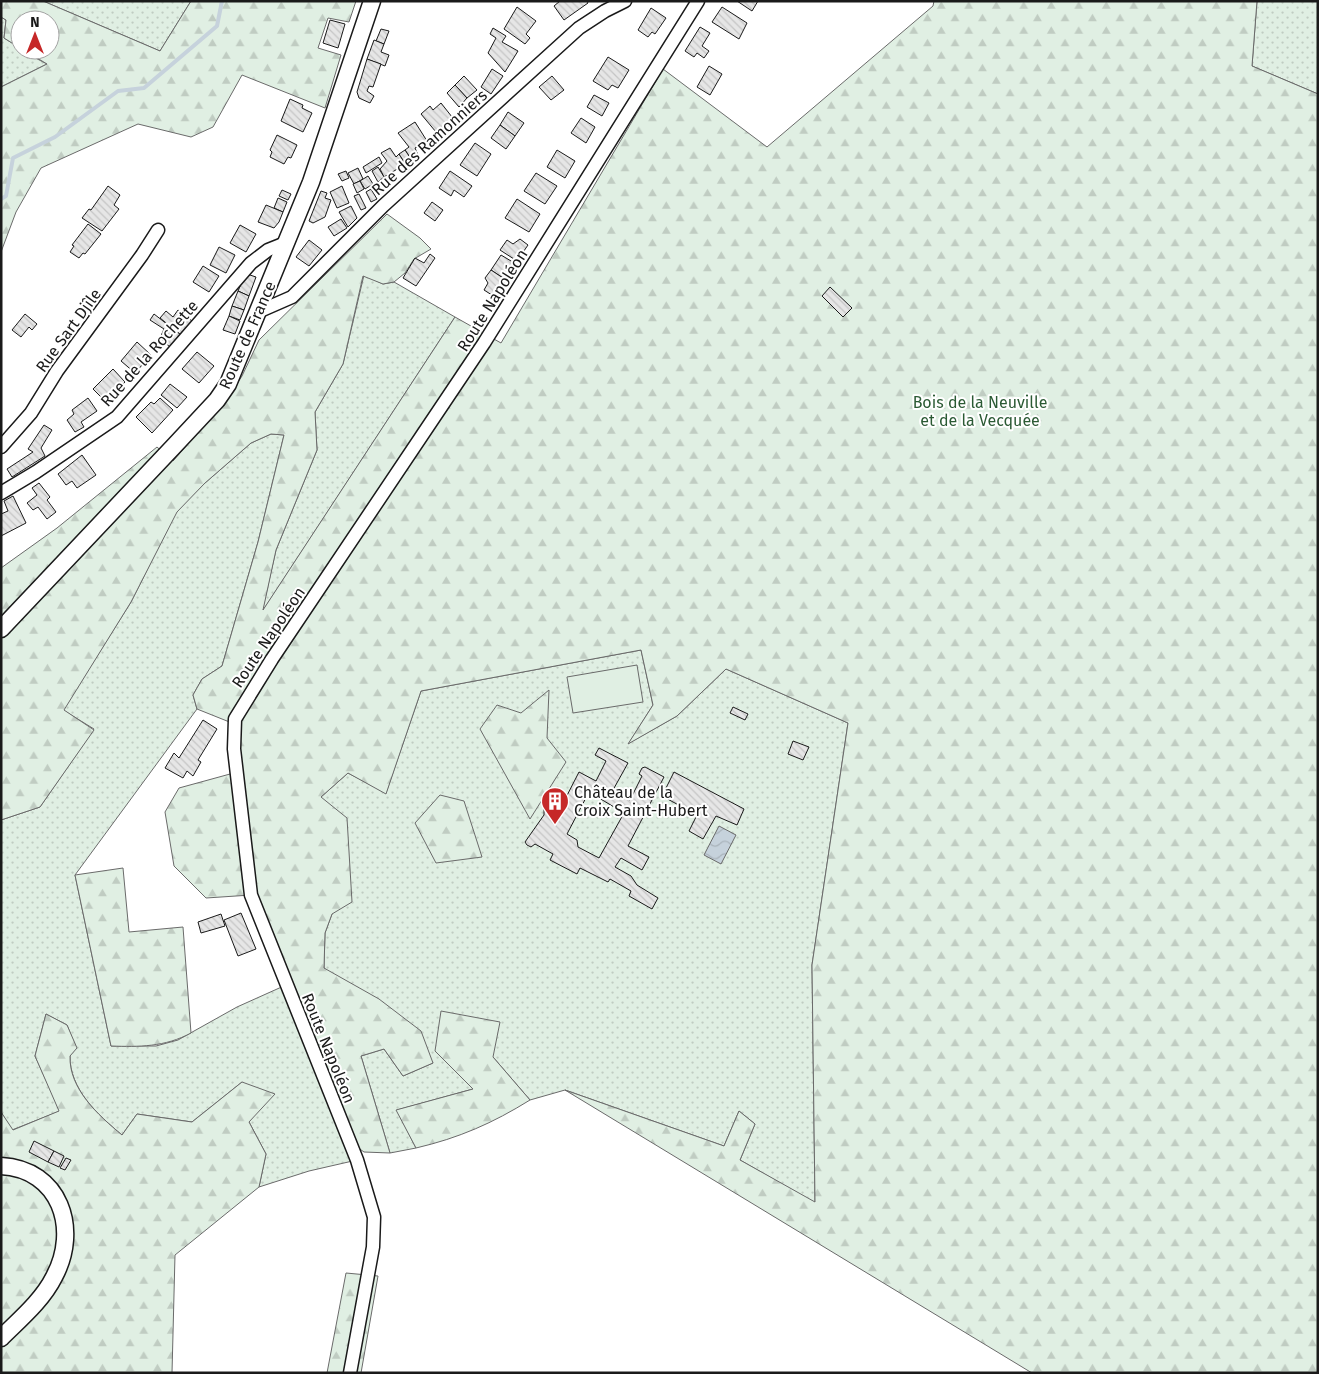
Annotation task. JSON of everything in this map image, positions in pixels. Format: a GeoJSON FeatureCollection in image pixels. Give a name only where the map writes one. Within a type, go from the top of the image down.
{"type":"FeatureCollection","features":[{"type":"Feature","properties":{"kind":"main road","name":"Route de France"},"geometry":{"type":"LineString","coordinates":[[1,629],[217,400],[228,384],[288,242],[334,118],[372,1]]}},
{"type":"Feature","properties":{"kind":"main road"},"geometry":{"type":"LineString","coordinates":[[1,1166],[24,1169],[48,1184],[61,1208],[65,1232],[61,1262],[54,1277],[44,1293],[1,1338]]}},
{"type":"Feature","properties":{"kind":"street","name":"Rue des Ramonniers"},"geometry":{"type":"LineString","coordinates":[[260,311],[292,297],[383,206],[579,28],[605,10],[625,1]]}},
{"type":"Feature","properties":{"kind":"street","name":"Route Napoléon"},"geometry":{"type":"LineString","coordinates":[[350,1373],[374,1248],[374,1217],[357,1160],[251,894],[234,748],[234,726],[242,705],[514,295],[698,1]]}},
{"type":"Feature","properties":{"kind":"street","name":"Rue Sart Djîle"},"geometry":{"type":"LineString","coordinates":[[1,447],[30,413],[53,377],[138,261],[158,230]]}},
{"type":"Feature","properties":{"kind":"street","name":"Rue de la Rochette"},"geometry":{"type":"LineString","coordinates":[[1,493],[36,472],[117,417],[251,263],[268,250],[288,242]]}},
{"type":"Feature","properties":{"kind":"green space"},"geometry":{"type":"Polygon","coordinates":[[[1,1],[43,1],[160,51],[191,1],[356,1],[349,22],[328,18],[318,48],[341,55],[325,108],[242,75],[213,127],[191,137],[138,124],[41,168],[16,212],[1,252],[1,87],[47,64],[40,60],[60,60],[60,10],[10,10],[10,42],[4,38],[6,20],[1,17],[1,1]]]}},
{"type":"Feature","properties":{"kind":"green space"},"geometry":{"type":"Polygon","coordinates":[[[43,1],[191,1],[160,51],[43,1]]]}},
{"type":"Feature","properties":{"kind":"green space","name":"Bois de la Neuville et de la Vecquée"},"geometry":{"type":"Polygon","coordinates":[[[934,1],[1257,1],[1252,66],[1318,94],[1318,1373],[1032,1373],[565,1090],[724,1146],[739,1111],[755,1124],[740,1160],[815,1202],[812,965],[848,723],[726,669],[677,716],[628,744],[653,705],[641,650],[421,691],[386,794],[348,773],[321,797],[347,818],[352,902],[332,914],[325,933],[324,968],[379,999],[421,1031],[433,1063],[403,1076],[384,1049],[361,1056],[390,1153],[364,1152],[357,1147],[251,895],[206,898],[174,866],[165,812],[179,788],[241,771],[237,725],[197,709],[193,695],[202,679],[222,666],[258,542],[284,435],[271,434],[251,443],[205,483],[177,512],[131,602],[64,710],[94,730],[40,807],[1,820],[1,568],[57,528],[157,447],[173,461],[227,399],[242,376],[259,340],[387,214],[420,238],[431,249],[414,259],[405,273],[394,282],[383,284],[363,276],[343,364],[315,412],[317,450],[276,550],[263,610],[455,317],[501,343],[663,69],[767,147],[933,6],[934,1]]]}},
{"type":"Feature","properties":{"kind":"green space"},"geometry":{"type":"Polygon","coordinates":[[[1257,1],[1318,1],[1318,94],[1252,66],[1257,1]]]}},
{"type":"Feature","properties":{"kind":"green space"},"geometry":{"type":"Polygon","coordinates":[[[1,17],[6,20],[4,38],[10,42],[10,60],[39,60],[47,64],[1,87],[1,17]]]}},
{"type":"Feature","properties":{"kind":"green space"},"geometry":{"type":"Polygon","coordinates":[[[364,275],[383,284],[394,282],[455,317],[262,612],[276,550],[317,450],[315,412],[343,364],[364,275]]]}},
{"type":"Feature","properties":{"kind":"green space"},"geometry":{"type":"Polygon","coordinates":[[[271,434],[284,435],[258,542],[222,666],[202,679],[193,695],[197,709],[75,875],[111,1046],[156,1046],[178,1040],[237,1007],[286,985],[357,1160],[309,1171],[259,1187],[266,1154],[249,1122],[242,1082],[192,1122],[137,1114],[122,1135],[95,1110],[74,1079],[70,1055],[76,1048],[67,1025],[46,1014],[35,1056],[60,1111],[12,1130],[1,1112],[1,820],[40,807],[94,729],[63,710],[131,602],[176,512],[205,483],[251,443],[271,434]]]}},
{"type":"Feature","properties":{"kind":"green space"},"geometry":{"type":"Polygon","coordinates":[[[641,650],[653,705],[629,743],[677,716],[726,669],[848,723],[812,965],[815,1203],[740,1160],[755,1124],[739,1111],[724,1146],[565,1090],[530,1100],[493,1057],[435,1051],[473,1089],[397,1110],[416,1148],[390,1153],[361,1056],[384,1049],[403,1076],[433,1063],[324,968],[325,933],[332,914],[321,797],[348,773],[386,793],[421,691],[641,650]]]}},
{"type":"Feature","properties":{"kind":"green space"},"geometry":{"type":"Polygon","coordinates":[[[637,665],[643,702],[573,713],[567,677],[637,665]]]}},
{"type":"Feature","properties":{"kind":"green space"},"geometry":{"type":"Polygon","coordinates":[[[549,690],[547,738],[566,762],[530,819],[480,729],[497,705],[521,713],[549,690]]]}},
{"type":"Feature","properties":{"kind":"green space"},"geometry":{"type":"Polygon","coordinates":[[[440,795],[464,801],[482,857],[436,863],[415,823],[440,795]]]}},
{"type":"Feature","properties":{"kind":"green space"},"geometry":{"type":"Polygon","coordinates":[[[123,868],[129,932],[183,927],[191,1033],[162,1044],[111,1046],[75,875],[123,868]]]}},
{"type":"Feature","properties":{"kind":"green space"},"geometry":{"type":"Polygon","coordinates":[[[441,1011],[500,1022],[493,1057],[530,1100],[503,1116],[475,1129],[447,1140],[416,1148],[396,1110],[473,1089],[435,1051],[441,1011]]]}},
{"type":"Feature","properties":{"kind":"green space"},"geometry":{"type":"Polygon","coordinates":[[[46,1014],[67,1025],[77,1048],[70,1056],[74,1079],[95,1110],[122,1135],[137,1114],[192,1122],[242,1082],[275,1094],[249,1122],[266,1154],[259,1187],[175,1255],[172,1373],[1,1373],[1,1112],[13,1130],[59,1111],[35,1056],[46,1014]]]}},
{"type":"Feature","properties":{"kind":"green space"},"geometry":{"type":"Polygon","coordinates":[[[346,1273],[378,1276],[361,1373],[327,1373],[346,1273]]]}},
{"type":"Feature","properties":{"kind":"water"},"geometry":{"type":"Polygon","coordinates":[[[719,826],[736,835],[721,864],[704,855],[719,826]]]}},
{"type":"Feature","properties":{"kind":"building"},"geometry":{"type":"Polygon","coordinates":[[[560,1],[587,1],[588,3],[564,20],[554,6],[560,1]]]}},
{"type":"Feature","properties":{"kind":"building"},"geometry":{"type":"Polygon","coordinates":[[[737,1],[758,1],[752,11],[737,1]]]}},
{"type":"Feature","properties":{"kind":"building"},"geometry":{"type":"Polygon","coordinates":[[[517,7],[536,21],[526,34],[530,38],[525,44],[504,29],[517,7]]]}},
{"type":"Feature","properties":{"kind":"building"},"geometry":{"type":"Polygon","coordinates":[[[722,7],[747,23],[739,39],[712,22],[722,7]]]}},
{"type":"Feature","properties":{"kind":"building"},"geometry":{"type":"Polygon","coordinates":[[[651,8],[666,18],[655,34],[652,32],[648,37],[638,30],[651,8]]]}},
{"type":"Feature","properties":{"kind":"building"},"geometry":{"type":"Polygon","coordinates":[[[330,20],[345,24],[338,48],[323,43],[330,20]]]}},
{"type":"Feature","properties":{"kind":"building"},"geometry":{"type":"Polygon","coordinates":[[[700,27],[710,33],[702,46],[709,51],[704,58],[697,53],[694,57],[685,51],[700,27]]]}},
{"type":"Feature","properties":{"kind":"building"},"geometry":{"type":"Polygon","coordinates":[[[493,28],[506,36],[502,42],[518,51],[505,72],[488,53],[496,38],[490,34],[493,28]]]}},
{"type":"Feature","properties":{"kind":"building"},"geometry":{"type":"Polygon","coordinates":[[[381,29],[389,31],[384,44],[376,41],[381,29]]]}},
{"type":"Feature","properties":{"kind":"building"},"geometry":{"type":"Polygon","coordinates":[[[374,40],[384,44],[381,52],[389,55],[385,66],[367,59],[374,40]]]}},
{"type":"Feature","properties":{"kind":"building"},"geometry":{"type":"Polygon","coordinates":[[[608,57],[629,70],[618,88],[612,85],[608,90],[593,81],[608,57]]]}},
{"type":"Feature","properties":{"kind":"building"},"geometry":{"type":"Polygon","coordinates":[[[367,59],[381,64],[373,87],[369,86],[367,91],[374,96],[370,103],[359,98],[357,92],[367,59]]]}},
{"type":"Feature","properties":{"kind":"building"},"geometry":{"type":"Polygon","coordinates":[[[709,66],[722,74],[710,95],[697,87],[709,66]]]}},
{"type":"Feature","properties":{"kind":"building"},"geometry":{"type":"Polygon","coordinates":[[[492,69],[503,76],[491,94],[481,87],[492,69]]]}},
{"type":"Feature","properties":{"kind":"building"},"geometry":{"type":"Polygon","coordinates":[[[464,76],[477,90],[467,98],[455,85],[464,76]]]}},
{"type":"Feature","properties":{"kind":"building"},"geometry":{"type":"Polygon","coordinates":[[[552,76],[564,90],[551,100],[539,87],[552,76]]]}},
{"type":"Feature","properties":{"kind":"building"},"geometry":{"type":"Polygon","coordinates":[[[455,85],[467,98],[459,107],[447,93],[455,85]]]}},
{"type":"Feature","properties":{"kind":"building"},"geometry":{"type":"Polygon","coordinates":[[[594,95],[609,103],[602,116],[587,107],[594,95]]]}},
{"type":"Feature","properties":{"kind":"building"},"geometry":{"type":"Polygon","coordinates":[[[290,99],[303,105],[302,108],[312,113],[303,132],[281,121],[290,99]]]}},
{"type":"Feature","properties":{"kind":"building"},"geometry":{"type":"Polygon","coordinates":[[[441,103],[456,122],[449,127],[447,124],[436,132],[421,114],[430,106],[433,110],[441,103]]]}},
{"type":"Feature","properties":{"kind":"building"},"geometry":{"type":"Polygon","coordinates":[[[508,112],[524,123],[515,136],[500,125],[508,112]]]}},
{"type":"Feature","properties":{"kind":"building"},"geometry":{"type":"Polygon","coordinates":[[[581,118],[595,127],[586,143],[571,133],[581,118]]]}},
{"type":"Feature","properties":{"kind":"building"},"geometry":{"type":"Polygon","coordinates":[[[415,122],[427,141],[415,148],[418,155],[411,159],[405,150],[409,147],[398,133],[415,122]]]}},
{"type":"Feature","properties":{"kind":"building"},"geometry":{"type":"Polygon","coordinates":[[[500,125],[515,136],[506,149],[491,138],[500,125]]]}},
{"type":"Feature","properties":{"kind":"building"},"geometry":{"type":"Polygon","coordinates":[[[277,135],[297,145],[291,158],[288,157],[284,164],[270,157],[272,152],[270,150],[277,135]]]}},
{"type":"Feature","properties":{"kind":"building"},"geometry":{"type":"Polygon","coordinates":[[[475,143],[491,154],[477,176],[460,165],[475,143]]]}},
{"type":"Feature","properties":{"kind":"building"},"geometry":{"type":"Polygon","coordinates":[[[390,148],[396,157],[399,154],[409,170],[403,173],[399,168],[384,177],[380,169],[387,161],[381,153],[390,148]]]}},
{"type":"Feature","properties":{"kind":"building"},"geometry":{"type":"Polygon","coordinates":[[[405,150],[411,159],[405,163],[399,154],[405,150]]]}},
{"type":"Feature","properties":{"kind":"building"},"geometry":{"type":"Polygon","coordinates":[[[557,150],[575,161],[565,178],[547,167],[557,150]]]}},
{"type":"Feature","properties":{"kind":"building"},"geometry":{"type":"Polygon","coordinates":[[[379,157],[382,163],[366,173],[363,167],[379,157]]]}},
{"type":"Feature","properties":{"kind":"building"},"geometry":{"type":"Polygon","coordinates":[[[378,167],[384,177],[378,182],[372,171],[378,167]]]}},
{"type":"Feature","properties":{"kind":"building"},"geometry":{"type":"Polygon","coordinates":[[[358,168],[363,179],[354,184],[348,173],[358,168]]]}},
{"type":"Feature","properties":{"kind":"building"},"geometry":{"type":"Polygon","coordinates":[[[346,171],[349,178],[342,181],[338,174],[346,171]]]}},
{"type":"Feature","properties":{"kind":"building"},"geometry":{"type":"Polygon","coordinates":[[[450,171],[472,186],[464,197],[454,190],[451,196],[439,188],[450,171]]]}},
{"type":"Feature","properties":{"kind":"building"},"geometry":{"type":"Polygon","coordinates":[[[536,173],[557,186],[545,204],[524,191],[536,173]]]}},
{"type":"Feature","properties":{"kind":"building"},"geometry":{"type":"Polygon","coordinates":[[[368,176],[373,184],[365,189],[360,181],[368,176]]]}},
{"type":"Feature","properties":{"kind":"building"},"geometry":{"type":"Polygon","coordinates":[[[360,181],[364,189],[357,193],[353,184],[360,181]]]}},
{"type":"Feature","properties":{"kind":"building"},"geometry":{"type":"Polygon","coordinates":[[[108,186],[120,195],[114,205],[119,209],[102,231],[82,218],[89,209],[91,210],[108,186]]]}},
{"type":"Feature","properties":{"kind":"building"},"geometry":{"type":"Polygon","coordinates":[[[342,186],[349,203],[337,208],[330,192],[342,186]]]}},
{"type":"Feature","properties":{"kind":"building"},"geometry":{"type":"Polygon","coordinates":[[[371,189],[377,199],[371,202],[366,192],[371,189]]]}},
{"type":"Feature","properties":{"kind":"building"},"geometry":{"type":"Polygon","coordinates":[[[282,190],[291,194],[288,200],[279,196],[282,190]]]}},
{"type":"Feature","properties":{"kind":"building"},"geometry":{"type":"Polygon","coordinates":[[[321,191],[327,193],[325,198],[331,200],[325,217],[313,223],[309,221],[321,191]]]}},
{"type":"Feature","properties":{"kind":"building"},"geometry":{"type":"Polygon","coordinates":[[[359,194],[366,208],[361,210],[354,196],[359,194]]]}},
{"type":"Feature","properties":{"kind":"building"},"geometry":{"type":"Polygon","coordinates":[[[278,198],[287,202],[283,212],[274,208],[278,198]]]}},
{"type":"Feature","properties":{"kind":"building"},"geometry":{"type":"Polygon","coordinates":[[[517,199],[540,214],[529,232],[505,218],[517,199]]]}},
{"type":"Feature","properties":{"kind":"building"},"geometry":{"type":"Polygon","coordinates":[[[432,202],[443,210],[435,221],[424,213],[432,202]]]}},
{"type":"Feature","properties":{"kind":"building"},"geometry":{"type":"Polygon","coordinates":[[[266,205],[283,212],[274,228],[258,222],[266,205]]]}},
{"type":"Feature","properties":{"kind":"building"},"geometry":{"type":"Polygon","coordinates":[[[351,206],[357,218],[348,227],[339,212],[351,206]]]}},
{"type":"Feature","properties":{"kind":"building"},"geometry":{"type":"Polygon","coordinates":[[[341,219],[347,228],[334,236],[328,227],[341,219]]]}},
{"type":"Feature","properties":{"kind":"building"},"geometry":{"type":"Polygon","coordinates":[[[88,224],[101,234],[85,254],[83,253],[79,258],[70,252],[74,246],[72,245],[88,224]]]}},
{"type":"Feature","properties":{"kind":"building"},"geometry":{"type":"Polygon","coordinates":[[[240,225],[256,234],[246,252],[230,243],[240,225]]]}},
{"type":"Feature","properties":{"kind":"building"},"geometry":{"type":"Polygon","coordinates":[[[520,239],[528,245],[517,261],[500,250],[507,240],[513,244],[520,239]]]}},
{"type":"Feature","properties":{"kind":"building"},"geometry":{"type":"Polygon","coordinates":[[[309,240],[322,250],[309,266],[296,257],[309,240]]]}},
{"type":"Feature","properties":{"kind":"building"},"geometry":{"type":"Polygon","coordinates":[[[219,247],[235,255],[226,273],[210,265],[219,247]]]}},
{"type":"Feature","properties":{"kind":"building"},"geometry":{"type":"Polygon","coordinates":[[[430,254],[435,258],[416,286],[403,278],[415,258],[424,263],[430,254]]]}},
{"type":"Feature","properties":{"kind":"building"},"geometry":{"type":"Polygon","coordinates":[[[501,255],[516,264],[506,280],[491,270],[501,255]]]}},
{"type":"Feature","properties":{"kind":"building"},"geometry":{"type":"Polygon","coordinates":[[[203,266],[219,276],[209,292],[193,282],[203,266]]]}},
{"type":"Feature","properties":{"kind":"building"},"geometry":{"type":"Polygon","coordinates":[[[491,270],[506,280],[495,297],[484,290],[488,283],[485,278],[491,270]]]}},
{"type":"Feature","properties":{"kind":"building"},"geometry":{"type":"Polygon","coordinates":[[[250,275],[256,277],[249,296],[238,291],[242,282],[250,275]]]}},
{"type":"Feature","properties":{"kind":"building"},"geometry":{"type":"Polygon","coordinates":[[[830,287],[852,308],[843,317],[822,296],[830,287]]]}},
{"type":"Feature","properties":{"kind":"building"},"geometry":{"type":"Polygon","coordinates":[[[238,291],[249,296],[244,310],[232,306],[238,291]]]}},
{"type":"Feature","properties":{"kind":"building"},"geometry":{"type":"Polygon","coordinates":[[[232,306],[244,310],[240,320],[229,316],[232,306]]]}},
{"type":"Feature","properties":{"kind":"building"},"geometry":{"type":"Polygon","coordinates":[[[178,310],[192,321],[181,335],[160,318],[166,311],[173,317],[178,310]]]}},
{"type":"Feature","properties":{"kind":"building"},"geometry":{"type":"Polygon","coordinates":[[[25,314],[37,324],[32,330],[29,327],[21,337],[12,330],[25,314]]]}},
{"type":"Feature","properties":{"kind":"building"},"geometry":{"type":"Polygon","coordinates":[[[154,314],[181,335],[171,348],[160,338],[164,329],[150,320],[154,314]]]}},
{"type":"Feature","properties":{"kind":"building"},"geometry":{"type":"Polygon","coordinates":[[[229,316],[240,321],[235,334],[223,330],[229,316]]]}},
{"type":"Feature","properties":{"kind":"building"},"geometry":{"type":"Polygon","coordinates":[[[137,342],[151,355],[135,373],[121,361],[137,342]]]}},
{"type":"Feature","properties":{"kind":"building"},"geometry":{"type":"Polygon","coordinates":[[[197,352],[214,366],[199,383],[182,369],[197,352]]]}},
{"type":"Feature","properties":{"kind":"building"},"geometry":{"type":"Polygon","coordinates":[[[113,369],[125,382],[106,402],[93,389],[113,369]]]}},
{"type":"Feature","properties":{"kind":"building"},"geometry":{"type":"Polygon","coordinates":[[[170,384],[187,397],[177,408],[161,395],[170,384]]]}},
{"type":"Feature","properties":{"kind":"building"},"geometry":{"type":"Polygon","coordinates":[[[88,398],[97,411],[81,422],[84,427],[75,432],[67,420],[74,414],[72,410],[88,398]]]}},
{"type":"Feature","properties":{"kind":"building"},"geometry":{"type":"Polygon","coordinates":[[[160,398],[173,410],[152,433],[136,417],[151,402],[154,404],[160,398]]]}},
{"type":"Feature","properties":{"kind":"building"},"geometry":{"type":"Polygon","coordinates":[[[44,425],[52,430],[41,448],[45,456],[12,477],[7,469],[33,452],[28,449],[44,425]]]}},
{"type":"Feature","properties":{"kind":"building"},"geometry":{"type":"Polygon","coordinates":[[[82,455],[96,475],[77,488],[72,481],[66,485],[58,474],[82,455]]]}},
{"type":"Feature","properties":{"kind":"building"},"geometry":{"type":"Polygon","coordinates":[[[39,483],[50,497],[47,500],[56,512],[47,519],[38,507],[33,510],[27,503],[37,495],[32,488],[39,483]]]}},
{"type":"Feature","properties":{"kind":"building"},"geometry":{"type":"Polygon","coordinates":[[[13,496],[26,523],[1,536],[1,514],[8,511],[4,501],[13,496]]]}},
{"type":"Feature","properties":{"kind":"building"},"geometry":{"type":"Polygon","coordinates":[[[733,707],[748,714],[745,720],[730,713],[733,707]]]}},
{"type":"Feature","properties":{"kind":"building"},"geometry":{"type":"Polygon","coordinates":[[[203,720],[217,729],[198,760],[201,762],[193,776],[187,771],[183,778],[165,768],[174,753],[179,758],[203,720]]]}},
{"type":"Feature","properties":{"kind":"building"},"geometry":{"type":"Polygon","coordinates":[[[793,741],[809,747],[803,760],[788,754],[793,741]]]}},
{"type":"Feature","properties":{"kind":"building","name":"Château de la Croix Saint-Hubert"},"geometry":{"type":"Polygon","coordinates":[[[599,748],[628,763],[613,790],[630,800],[642,776],[639,774],[642,768],[645,767],[664,777],[628,846],[649,857],[642,870],[621,858],[615,867],[631,876],[637,885],[658,898],[652,909],[629,896],[631,891],[610,879],[608,882],[580,868],[577,874],[550,860],[553,854],[535,844],[531,847],[525,842],[544,815],[544,808],[548,808],[550,814],[556,817],[579,772],[596,781],[606,761],[595,755],[599,748]],[[589,792],[567,834],[577,840],[578,847],[599,858],[624,813],[589,792]]]}},
{"type":"Feature","properties":{"kind":"building"},"geometry":{"type":"Polygon","coordinates":[[[674,772],[744,809],[737,825],[716,816],[703,839],[689,831],[697,815],[662,796],[674,772]]]}},
{"type":"Feature","properties":{"kind":"building"},"geometry":{"type":"Polygon","coordinates":[[[241,913],[256,949],[238,956],[224,920],[241,913]]]}},
{"type":"Feature","properties":{"kind":"building"},"geometry":{"type":"Polygon","coordinates":[[[221,914],[225,926],[201,933],[198,922],[221,914]]]}},
{"type":"Feature","properties":{"kind":"building"},"geometry":{"type":"Polygon","coordinates":[[[34,1141],[54,1151],[48,1162],[29,1152],[34,1141]]]}},
{"type":"Feature","properties":{"kind":"building"},"geometry":{"type":"Polygon","coordinates":[[[54,1151],[64,1156],[59,1167],[48,1162],[54,1151]]]}},
{"type":"Feature","properties":{"kind":"building"},"geometry":{"type":"Polygon","coordinates":[[[66,1158],[71,1160],[65,1170],[60,1168],[66,1158]]]}},
{"type":"Feature","properties":{"kind":"waterway"},"geometry":{"type":"LineString","coordinates":[[1,199],[6,196],[13,158],[55,137],[118,91],[144,88],[217,26],[222,1]]}},
{"type":"Feature","properties":{"kind":"place","name":"Château de la Croix Saint-Hubert"},"geometry":{"type":"Point","coordinates":[555,825]}}]}
